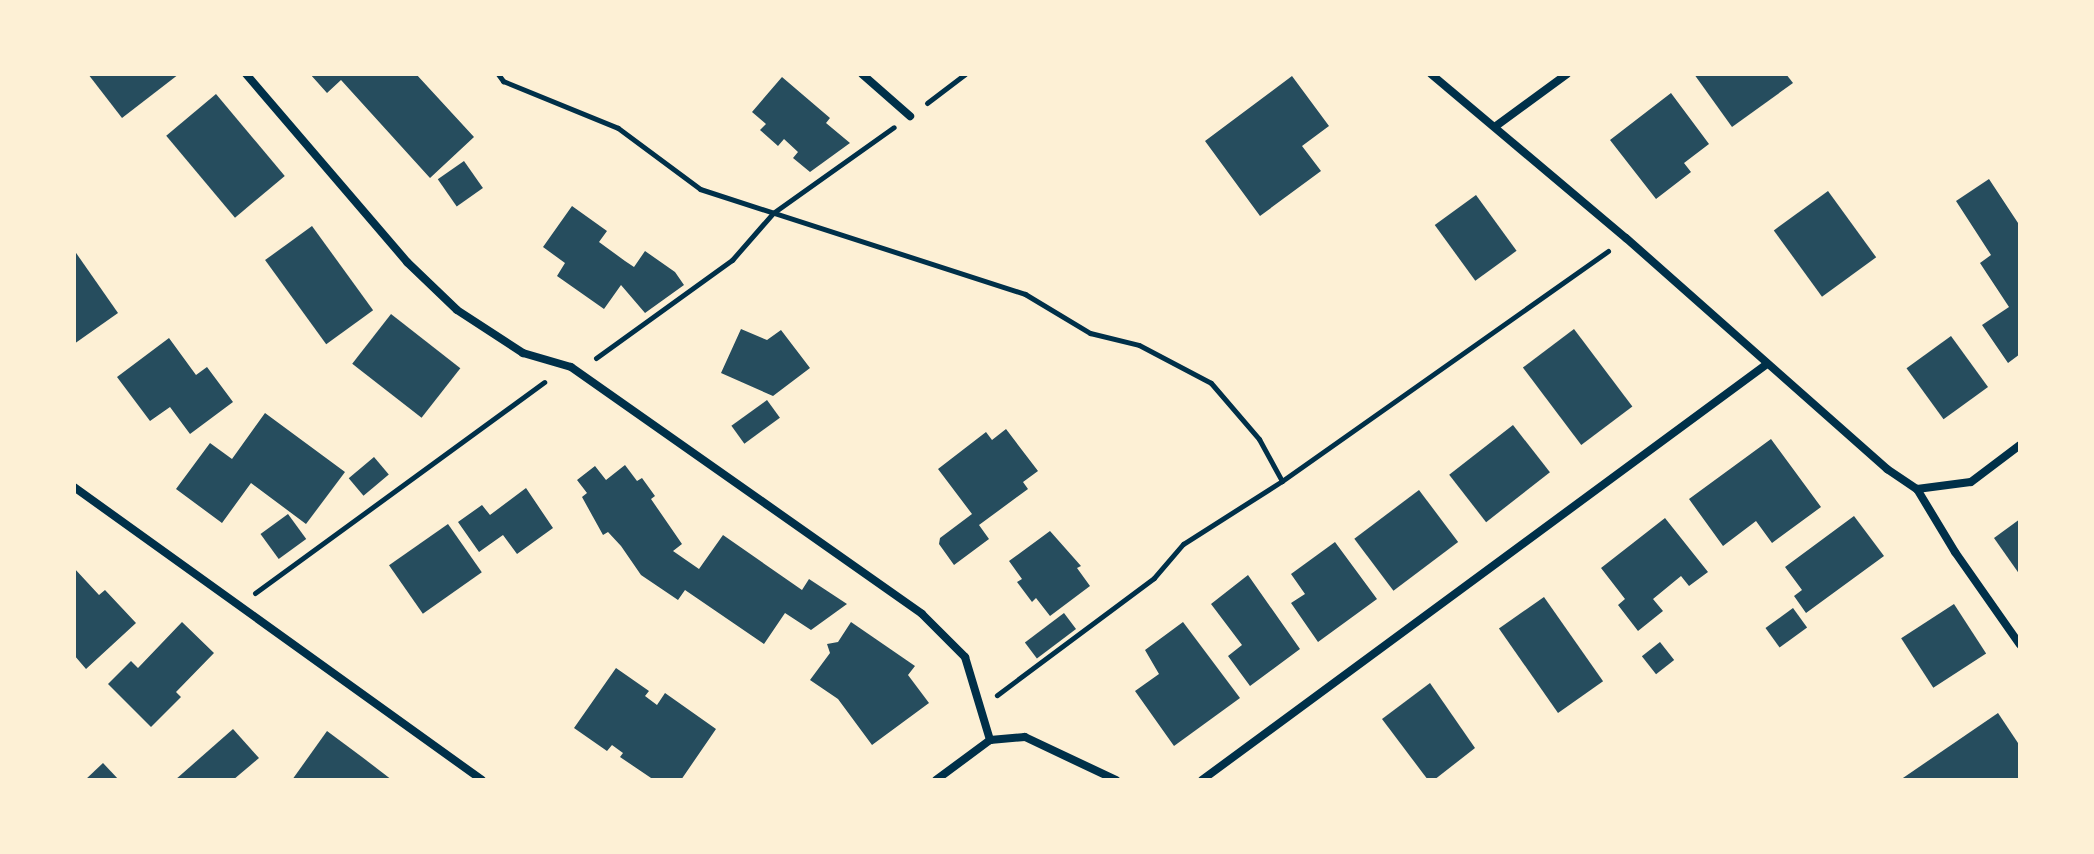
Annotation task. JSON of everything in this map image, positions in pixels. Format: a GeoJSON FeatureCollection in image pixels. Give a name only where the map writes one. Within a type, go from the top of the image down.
{"type":"FeatureCollection","features":[{"type":"Feature","properties":{"kind":"street"},"geometry":{"type":"LineString","coordinates":[[246,74],[407,262],[457,310],[523,353],[571,367],[922,614],[965,657],[990,740]]}},
{"type":"Feature","properties":{"kind":"street"},"geometry":{"type":"LineString","coordinates":[[862,74],[910,116]]}},
{"type":"Feature","properties":{"kind":"street"},"geometry":{"type":"LineString","coordinates":[[1431,74],[1626,238],[1887,469],[1917,489],[1955,552],[2020,645]]}},
{"type":"Feature","properties":{"kind":"street"},"geometry":{"type":"LineString","coordinates":[[1496,126],[1567,74]]}},
{"type":"Feature","properties":{"kind":"street"},"geometry":{"type":"LineString","coordinates":[[1202,780],[1767,364]]}},
{"type":"Feature","properties":{"kind":"street"},"geometry":{"type":"LineString","coordinates":[[1917,489],[1971,482],[2020,445]]}},
{"type":"Feature","properties":{"kind":"street"},"geometry":{"type":"LineString","coordinates":[[74,487],[236,607],[482,780]]}},
{"type":"Feature","properties":{"kind":"street"},"geometry":{"type":"LineString","coordinates":[[936,780],[990,740],[1025,737],[1116,780]]}},
{"type":"Feature","properties":{"kind":"path"},"geometry":{"type":"LineString","coordinates":[[498,74],[503,81],[618,128],[700,189],[1025,294],[1090,333],[1151,351],[1211,383],[1259,439],[1282,481]]}},
{"type":"Feature","properties":{"kind":"path"},"geometry":{"type":"LineString","coordinates":[[236,607],[526,391],[571,367],[605,355],[732,260],[773,213],[965,74]]}},
{"type":"Feature","properties":{"kind":"path"},"geometry":{"type":"LineString","coordinates":[[979,708],[1154,578],[1183,544],[1282,481],[1626,238]]}},
{"type":"Feature","properties":{"kind":"building"},"geometry":{"type":"Polygon","coordinates":[[[88,74],[179,74],[122,118],[88,74]]]}},
{"type":"Feature","properties":{"kind":"building"},"geometry":{"type":"Polygon","coordinates":[[[310,74],[416,74],[474,137],[430,178],[341,80],[327,93],[310,74]]]}},
{"type":"Feature","properties":{"kind":"building"},"geometry":{"type":"Polygon","coordinates":[[[1694,74],[1786,74],[1793,83],[1732,127],[1694,74]]]}},
{"type":"Feature","properties":{"kind":"building"},"geometry":{"type":"Polygon","coordinates":[[[1292,76],[1329,126],[1302,146],[1321,171],[1260,216],[1205,141],[1292,76]]]}},
{"type":"Feature","properties":{"kind":"building"},"geometry":{"type":"Polygon","coordinates":[[[782,77],[830,118],[826,123],[850,143],[810,172],[793,158],[798,152],[784,139],[778,146],[760,130],[766,124],[752,112],[782,77]]]}},
{"type":"Feature","properties":{"kind":"building"},"geometry":{"type":"Polygon","coordinates":[[[1671,93],[1709,144],[1684,163],[1691,172],[1656,199],[1610,140],[1671,93]]]}},
{"type":"Feature","properties":{"kind":"building"},"geometry":{"type":"Polygon","coordinates":[[[216,94],[285,176],[235,218],[166,136],[216,94]]]}},
{"type":"Feature","properties":{"kind":"building"},"geometry":{"type":"Polygon","coordinates":[[[464,161],[483,188],[457,206],[438,179],[464,161]]]}},
{"type":"Feature","properties":{"kind":"building"},"geometry":{"type":"Polygon","coordinates":[[[1989,179],[2020,226],[2020,354],[2008,363],[1982,325],[2009,307],[1980,263],[1991,255],[1956,201],[1989,179]]]}},
{"type":"Feature","properties":{"kind":"building"},"geometry":{"type":"Polygon","coordinates":[[[1828,191],[1876,257],[1822,297],[1774,230],[1828,191]]]}},
{"type":"Feature","properties":{"kind":"building"},"geometry":{"type":"Polygon","coordinates":[[[1476,195],[1517,251],[1475,281],[1435,225],[1476,195]]]}},
{"type":"Feature","properties":{"kind":"building"},"geometry":{"type":"Polygon","coordinates":[[[572,206],[607,231],[599,242],[625,261],[634,267],[645,251],[675,272],[684,285],[645,313],[621,285],[604,309],[557,276],[565,263],[543,247],[572,206]]]}},
{"type":"Feature","properties":{"kind":"building"},"geometry":{"type":"Polygon","coordinates":[[[312,226],[373,310],[326,344],[265,260],[312,226]]]}},
{"type":"Feature","properties":{"kind":"building"},"geometry":{"type":"Polygon","coordinates":[[[74,250],[118,313],[74,344],[74,250]]]}},
{"type":"Feature","properties":{"kind":"building"},"geometry":{"type":"Polygon","coordinates":[[[391,314],[460,368],[422,418],[352,364],[391,314]]]}},
{"type":"Feature","properties":{"kind":"building"},"geometry":{"type":"Polygon","coordinates":[[[741,329],[767,340],[781,330],[810,368],[773,396],[721,373],[741,329]]]}},
{"type":"Feature","properties":{"kind":"building"},"geometry":{"type":"Polygon","coordinates":[[[1574,329],[1632,406],[1581,445],[1523,368],[1574,329]]]}},
{"type":"Feature","properties":{"kind":"building"},"geometry":{"type":"Polygon","coordinates":[[[1951,336],[1988,387],[1944,419],[1907,368],[1951,336]]]}},
{"type":"Feature","properties":{"kind":"building"},"geometry":{"type":"Polygon","coordinates":[[[169,338],[196,375],[207,367],[233,402],[190,434],[170,407],[150,421],[117,377],[169,338]]]}},
{"type":"Feature","properties":{"kind":"building"},"geometry":{"type":"Polygon","coordinates":[[[767,400],[780,418],[744,444],[731,426],[767,400]]]}},
{"type":"Feature","properties":{"kind":"building"},"geometry":{"type":"Polygon","coordinates":[[[265,413],[345,472],[306,524],[251,483],[222,523],[176,489],[210,443],[232,459],[265,413]]]}},
{"type":"Feature","properties":{"kind":"building"},"geometry":{"type":"Polygon","coordinates":[[[1513,425],[1550,472],[1486,522],[1449,475],[1513,425]]]}},
{"type":"Feature","properties":{"kind":"building"},"geometry":{"type":"Polygon","coordinates":[[[1006,429],[1038,471],[1023,482],[1028,489],[979,525],[989,539],[954,565],[939,544],[940,538],[972,514],[938,469],[986,432],[992,440],[1006,429]]]}},
{"type":"Feature","properties":{"kind":"building"},"geometry":{"type":"Polygon","coordinates":[[[1771,439],[1821,507],[1772,543],[1756,521],[1723,546],[1689,499],[1771,439]]]}},
{"type":"Feature","properties":{"kind":"building"},"geometry":{"type":"Polygon","coordinates":[[[374,457],[389,475],[364,496],[349,478],[374,457]]]}},
{"type":"Feature","properties":{"kind":"building"},"geometry":{"type":"Polygon","coordinates":[[[625,465],[637,481],[642,478],[655,496],[651,499],[682,544],[673,551],[699,569],[723,535],[802,590],[809,579],[847,604],[811,630],[785,613],[764,644],[685,590],[678,600],[641,575],[608,532],[603,535],[582,497],[587,493],[577,480],[595,466],[606,480],[625,465]]]}},
{"type":"Feature","properties":{"kind":"building"},"geometry":{"type":"Polygon","coordinates":[[[526,488],[553,528],[517,554],[503,535],[479,552],[458,522],[482,505],[490,515],[526,488]]]}},
{"type":"Feature","properties":{"kind":"building"},"geometry":{"type":"Polygon","coordinates":[[[1419,490],[1458,542],[1393,591],[1354,539],[1419,490]]]}},
{"type":"Feature","properties":{"kind":"building"},"geometry":{"type":"Polygon","coordinates":[[[288,514],[306,539],[279,559],[260,534],[288,514]]]}},
{"type":"Feature","properties":{"kind":"building"},"geometry":{"type":"Polygon","coordinates":[[[1854,516],[1884,556],[1806,613],[1794,596],[1802,590],[1785,567],[1854,516]]]}},
{"type":"Feature","properties":{"kind":"building"},"geometry":{"type":"Polygon","coordinates":[[[1665,518],[1708,572],[1689,586],[1681,576],[1653,599],[1663,611],[1638,631],[1618,605],[1625,599],[1601,568],[1665,518]]]}},
{"type":"Feature","properties":{"kind":"building"},"geometry":{"type":"Polygon","coordinates":[[[2020,519],[2020,575],[1994,538],[2020,519]]]}},
{"type":"Feature","properties":{"kind":"building"},"geometry":{"type":"Polygon","coordinates":[[[448,524],[482,572],[423,614],[389,565],[448,524]]]}},
{"type":"Feature","properties":{"kind":"building"},"geometry":{"type":"Polygon","coordinates":[[[1050,531],[1081,566],[1077,568],[1090,586],[1050,616],[1036,598],[1032,602],[1017,582],[1022,579],[1009,561],[1050,531]]]}},
{"type":"Feature","properties":{"kind":"building"},"geometry":{"type":"Polygon","coordinates":[[[1335,542],[1377,599],[1318,642],[1291,603],[1305,594],[1291,574],[1335,542]]]}},
{"type":"Feature","properties":{"kind":"building"},"geometry":{"type":"Polygon","coordinates":[[[74,568],[99,595],[105,590],[136,623],[86,669],[74,655],[74,568]]]}},
{"type":"Feature","properties":{"kind":"building"},"geometry":{"type":"Polygon","coordinates":[[[1248,575],[1300,649],[1250,686],[1228,656],[1242,645],[1211,604],[1248,575]]]}},
{"type":"Feature","properties":{"kind":"building"},"geometry":{"type":"Polygon","coordinates":[[[1544,597],[1603,681],[1558,713],[1499,629],[1544,597]]]}},
{"type":"Feature","properties":{"kind":"building"},"geometry":{"type":"Polygon","coordinates":[[[1954,604],[1986,653],[1933,688],[1901,638],[1954,604]]]}},
{"type":"Feature","properties":{"kind":"building"},"geometry":{"type":"Polygon","coordinates":[[[1793,608],[1807,627],[1780,647],[1765,628],[1793,608]]]}},
{"type":"Feature","properties":{"kind":"building"},"geometry":{"type":"Polygon","coordinates":[[[1064,613],[1076,629],[1037,658],[1025,642],[1064,613]]]}},
{"type":"Feature","properties":{"kind":"building"},"geometry":{"type":"Polygon","coordinates":[[[182,622],[214,653],[176,692],[181,697],[151,727],[108,684],[131,661],[138,668],[182,622]]]}},
{"type":"Feature","properties":{"kind":"building"},"geometry":{"type":"Polygon","coordinates":[[[851,622],[915,666],[908,675],[929,703],[872,745],[838,699],[810,680],[830,653],[827,644],[838,642],[851,622]]]}},
{"type":"Feature","properties":{"kind":"building"},"geometry":{"type":"Polygon","coordinates":[[[1183,622],[1240,698],[1174,746],[1135,691],[1159,674],[1145,650],[1183,622]]]}},
{"type":"Feature","properties":{"kind":"building"},"geometry":{"type":"Polygon","coordinates":[[[1660,642],[1674,660],[1656,674],[1642,656],[1660,642]]]}},
{"type":"Feature","properties":{"kind":"building"},"geometry":{"type":"Polygon","coordinates":[[[616,668],[649,691],[645,696],[657,705],[665,693],[716,729],[681,780],[654,780],[620,757],[623,753],[612,745],[607,751],[574,728],[616,668]]]}},
{"type":"Feature","properties":{"kind":"building"},"geometry":{"type":"Polygon","coordinates":[[[1430,683],[1475,748],[1434,780],[1428,780],[1382,719],[1430,683]]]}},
{"type":"Feature","properties":{"kind":"building"},"geometry":{"type":"Polygon","coordinates":[[[1998,713],[2020,746],[2020,780],[1900,780],[1998,713]]]}},
{"type":"Feature","properties":{"kind":"building"},"geometry":{"type":"Polygon","coordinates":[[[233,729],[259,758],[233,780],[175,780],[233,729]]]}},
{"type":"Feature","properties":{"kind":"building"},"geometry":{"type":"Polygon","coordinates":[[[327,731],[362,757],[392,780],[292,780],[327,731]]]}},
{"type":"Feature","properties":{"kind":"building"},"geometry":{"type":"Polygon","coordinates":[[[103,763],[119,780],[85,780],[103,763]]]}}]}
